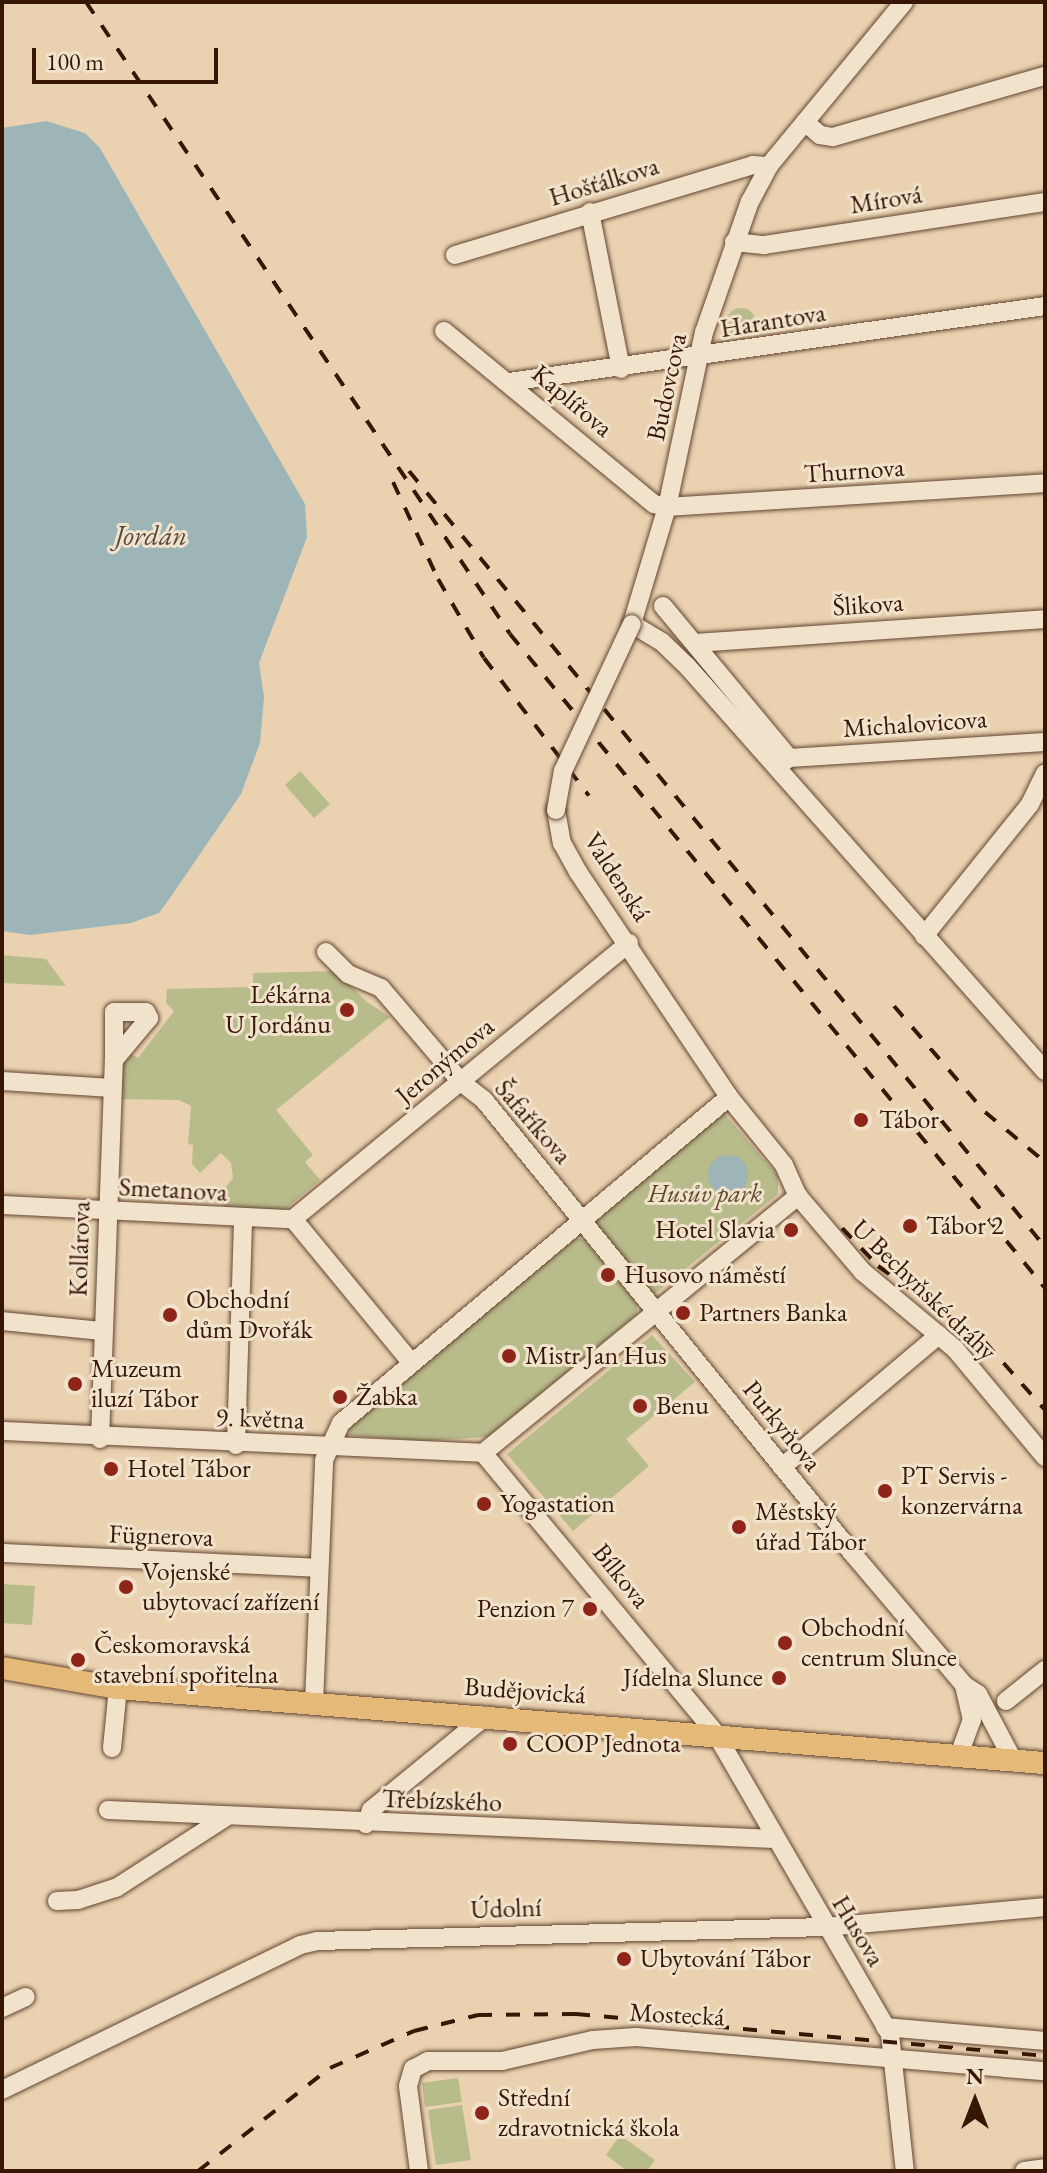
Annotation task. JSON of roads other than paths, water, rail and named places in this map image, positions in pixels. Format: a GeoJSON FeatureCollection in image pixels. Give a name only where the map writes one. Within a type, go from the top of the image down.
{"type":"FeatureCollection","features":[{"type":"Feature","properties":{"kind":"main road","name":"Budějovická"},"geometry":{"type":"LineString","coordinates":[[2,1668],[118,1688],[1045,1763]]}},
{"type":"Feature","properties":{"kind":"street","name":"Budovcova"},"geometry":{"type":"LineString","coordinates":[[632,624],[667,507],[698,358],[734,242],[769,166],[904,2]]}},
{"type":"Feature","properties":{"kind":"street"},"geometry":{"type":"LineString","coordinates":[[805,122],[820,135],[833,137],[1045,76]]}},
{"type":"Feature","properties":{"kind":"street","name":"Hošťálkova"},"geometry":{"type":"LineString","coordinates":[[455,255],[753,165],[769,166]]}},
{"type":"Feature","properties":{"kind":"street","name":"Mírová"},"geometry":{"type":"LineString","coordinates":[[734,242],[764,245],[1045,202]]}},
{"type":"Feature","properties":{"kind":"street"},"geometry":{"type":"LineString","coordinates":[[590,212],[621,369]]}},
{"type":"Feature","properties":{"kind":"street","name":"Harantova"},"geometry":{"type":"LineString","coordinates":[[509,382],[621,369],[1045,306]]}},
{"type":"Feature","properties":{"kind":"street","name":"Kaplířova"},"geometry":{"type":"LineString","coordinates":[[444,331],[654,504],[667,507]]}},
{"type":"Feature","properties":{"kind":"street","name":"Thurnova"},"geometry":{"type":"LineString","coordinates":[[667,507],[1045,483]]}},
{"type":"Feature","properties":{"kind":"street"},"geometry":{"type":"LineString","coordinates":[[663,606],[695,643],[783,762],[924,936],[1045,1071]]}},
{"type":"Feature","properties":{"kind":"street","name":"Šlikova"},"geometry":{"type":"LineString","coordinates":[[695,643],[1045,619]]}},
{"type":"Feature","properties":{"kind":"street"},"geometry":{"type":"LineString","coordinates":[[632,624],[670,648],[783,762]]}},
{"type":"Feature","properties":{"kind":"street","name":"Valdenská"},"geometry":{"type":"LineString","coordinates":[[632,624],[563,771],[556,810],[562,843],[729,1097]]}},
{"type":"Feature","properties":{"kind":"street","name":"Michalovicova"},"geometry":{"type":"LineString","coordinates":[[783,762],[1045,742]]}},
{"type":"Feature","properties":{"kind":"street"},"geometry":{"type":"LineString","coordinates":[[924,936],[1030,804],[1045,773]]}},
{"type":"Feature","properties":{"kind":"street","name":"Jeronýmova"},"geometry":{"type":"LineString","coordinates":[[293,1219],[629,943]]}},
{"type":"Feature","properties":{"kind":"street","name":"Šafaříkova"},"geometry":{"type":"LineString","coordinates":[[326,952],[348,974],[381,988],[461,1082],[484,1100],[581,1219]]}},
{"type":"Feature","properties":{"kind":"street","name":"Kollárova"},"geometry":{"type":"LineString","coordinates":[[100,1439],[114,1060]]}},
{"type":"Feature","properties":{"kind":"street"},"geometry":{"type":"LineString","coordinates":[[2,1081],[112,1088]]}},
{"type":"Feature","properties":{"kind":"street"},"geometry":{"type":"LineString","coordinates":[[314,1703],[326,1448],[341,1423],[729,1097],[784,1165],[798,1196],[653,1310],[483,1453],[326,1448]]}},
{"type":"Feature","properties":{"kind":"street","name":"U Bechyňské dráhy"},"geometry":{"type":"LineString","coordinates":[[798,1196],[863,1272],[939,1335],[1045,1457]]}},
{"type":"Feature","properties":{"kind":"street","name":"Smetanova"},"geometry":{"type":"LineString","coordinates":[[2,1205],[243,1220],[293,1219]]}},
{"type":"Feature","properties":{"kind":"street"},"geometry":{"type":"LineString","coordinates":[[293,1219],[411,1362]]}},
{"type":"Feature","properties":{"kind":"street"},"geometry":{"type":"LineString","coordinates":[[581,1219],[653,1310]]}},
{"type":"Feature","properties":{"kind":"street"},"geometry":{"type":"LineString","coordinates":[[236,1445],[243,1220]]}},
{"type":"Feature","properties":{"kind":"street","name":"Purkyňova"},"geometry":{"type":"LineString","coordinates":[[653,1310],[964,1685],[985,1703],[1013,1760]]}},
{"type":"Feature","properties":{"kind":"street"},"geometry":{"type":"LineString","coordinates":[[2,1321],[103,1331]]}},
{"type":"Feature","properties":{"kind":"street"},"geometry":{"type":"LineString","coordinates":[[782,1467],[939,1335]]}},
{"type":"Feature","properties":{"kind":"street","name":"9. května"},"geometry":{"type":"LineString","coordinates":[[2,1431],[100,1439],[326,1448]]}},
{"type":"Feature","properties":{"kind":"street","name":"Bílkova"},"geometry":{"type":"LineString","coordinates":[[483,1453],[716,1734]]}},
{"type":"Feature","properties":{"kind":"street","name":"Fügnerova"},"geometry":{"type":"LineString","coordinates":[[2,1553],[318,1568]]}},
{"type":"Feature","properties":{"kind":"street"},"geometry":{"type":"LineString","coordinates":[[1006,1701],[1045,1670]]}},
{"type":"Feature","properties":{"kind":"street"},"geometry":{"type":"LineString","coordinates":[[959,1755],[972,1720],[964,1685]]}},
{"type":"Feature","properties":{"kind":"street"},"geometry":{"type":"LineString","coordinates":[[112,1748],[118,1688]]}},
{"type":"Feature","properties":{"kind":"street"},"geometry":{"type":"LineString","coordinates":[[366,1824],[371,1810],[486,1716]]}},
{"type":"Feature","properties":{"kind":"street","name":"Husova"},"geometry":{"type":"LineString","coordinates":[[716,1734],[885,2027],[892,2058],[905,2171]]}},
{"type":"Feature","properties":{"kind":"street","name":"Třebízského"},"geometry":{"type":"LineString","coordinates":[[108,1810],[366,1824],[774,1839]]}},
{"type":"Feature","properties":{"kind":"street"},"geometry":{"type":"LineString","coordinates":[[57,1901],[78,1900],[116,1888],[226,1817]]}},
{"type":"Feature","properties":{"kind":"street","name":"Údolní"},"geometry":{"type":"LineString","coordinates":[[2,2090],[283,1953],[317,1941],[826,1927],[1045,1907]]}},
{"type":"Feature","properties":{"kind":"street"},"geometry":{"type":"LineString","coordinates":[[2,2008],[26,1997]]}},
{"type":"Feature","properties":{"kind":"street"},"geometry":{"type":"LineString","coordinates":[[885,2027],[1045,2041]]}},
{"type":"Feature","properties":{"kind":"street","name":"Mostecká"},"geometry":{"type":"LineString","coordinates":[[419,2171],[408,2086],[413,2069],[428,2061],[502,2061],[593,2040],[636,2037],[1045,2071]]}},
{"type":"Feature","properties":{"kind":"street"},"geometry":{"type":"LineString","coordinates":[[1024,2171],[1045,2168]]}},
{"type":"Feature","properties":{"kind":"water","name":"Jordán"},"geometry":{"type":"Polygon","coordinates":[[[46,121],[85,133],[100,148],[305,504],[307,537],[259,663],[264,697],[260,743],[241,794],[170,898],[159,913],[131,923],[30,935],[2,931],[2,128],[46,121]]]}},
{"type":"Feature","properties":{"kind":"water"},"geometry":{"type":"Polygon","coordinates":[[[728,1155],[742,1161],[748,1175],[742,1189],[728,1195],[714,1189],[708,1175],[714,1161],[728,1155]]]}},
{"type":"Feature","properties":{"kind":"railway"},"geometry":{"type":"LineString","coordinates":[[86,2],[510,634],[1045,1288]]}},
{"type":"Feature","properties":{"kind":"railway"},"geometry":{"type":"LineString","coordinates":[[409,471],[1045,1247]]}},
{"type":"Feature","properties":{"kind":"railway"},"geometry":{"type":"LineString","coordinates":[[393,482],[438,579],[484,658],[589,796]]}},
{"type":"Feature","properties":{"kind":"railway"},"geometry":{"type":"LineString","coordinates":[[894,1006],[985,1112],[1045,1162]]}},
{"type":"Feature","properties":{"kind":"railway"},"geometry":{"type":"LineString","coordinates":[[842,1228],[878,1266],[985,1342],[1045,1410]]}},
{"type":"Feature","properties":{"kind":"railway"},"geometry":{"type":"LineString","coordinates":[[198,2171],[330,2068],[414,2031],[478,2015],[576,2014],[1045,2056]]}},
{"type":"Feature","properties":{"kind":"place","name":"Lékárna U Jordánu"},"geometry":{"type":"Point","coordinates":[347,1010]}},
{"type":"Feature","properties":{"kind":"place","name":"Tábor"},"geometry":{"type":"Point","coordinates":[861,1120]}},
{"type":"Feature","properties":{"kind":"place","name":"Tábor 2"},"geometry":{"type":"Point","coordinates":[910,1226]}},
{"type":"Feature","properties":{"kind":"place","name":"Hotel Slavia"},"geometry":{"type":"Point","coordinates":[791,1230]}},
{"type":"Feature","properties":{"kind":"place","name":"Husovo náměstí"},"geometry":{"type":"Point","coordinates":[608,1275]}},
{"type":"Feature","properties":{"kind":"place","name":"Partners Banka"},"geometry":{"type":"Point","coordinates":[683,1313]}},
{"type":"Feature","properties":{"kind":"place","name":"Obchodní dům Dvořák"},"geometry":{"type":"Point","coordinates":[170,1315]}},
{"type":"Feature","properties":{"kind":"place","name":"Mistr Jan Hus"},"geometry":{"type":"Point","coordinates":[509,1356]}},
{"type":"Feature","properties":{"kind":"place","name":"Muzeum iluzí Tábor"},"geometry":{"type":"Point","coordinates":[75,1384]}},
{"type":"Feature","properties":{"kind":"place","name":"Žabka"},"geometry":{"type":"Point","coordinates":[340,1397]}},
{"type":"Feature","properties":{"kind":"place","name":"Benu"},"geometry":{"type":"Point","coordinates":[640,1406]}},
{"type":"Feature","properties":{"kind":"place","name":"Hotel Tábor"},"geometry":{"type":"Point","coordinates":[111,1469]}},
{"type":"Feature","properties":{"kind":"place","name":"PT Servis - konzervárna"},"geometry":{"type":"Point","coordinates":[885,1491]}},
{"type":"Feature","properties":{"kind":"place","name":"Yogastation"},"geometry":{"type":"Point","coordinates":[484,1504]}},
{"type":"Feature","properties":{"kind":"place","name":"Městský úřad Tábor"},"geometry":{"type":"Point","coordinates":[739,1527]}},
{"type":"Feature","properties":{"kind":"place","name":"Vojenské ubytovací zařízení"},"geometry":{"type":"Point","coordinates":[126,1587]}},
{"type":"Feature","properties":{"kind":"place","name":"Penzion 7"},"geometry":{"type":"Point","coordinates":[590,1609]}},
{"type":"Feature","properties":{"kind":"place","name":"Obchodní centrum Slunce"},"geometry":{"type":"Point","coordinates":[785,1643]}},
{"type":"Feature","properties":{"kind":"place","name":"Českomoravská stavební spořitelna"},"geometry":{"type":"Point","coordinates":[78,1660]}},
{"type":"Feature","properties":{"kind":"place","name":"Jídelna Slunce"},"geometry":{"type":"Point","coordinates":[779,1678]}},
{"type":"Feature","properties":{"kind":"place","name":"COOP Jednota"},"geometry":{"type":"Point","coordinates":[510,1744]}},
{"type":"Feature","properties":{"kind":"place","name":"Ubytování Tábor"},"geometry":{"type":"Point","coordinates":[624,1959]}},
{"type":"Feature","properties":{"kind":"place","name":"Střední zdravotnická škola"},"geometry":{"type":"Point","coordinates":[482,2113]}},
{"type":"Feature","properties":{"kind":"park label","name":"Husův park"},"geometry":{"type":"Point","coordinates":[705,1194]}}]}
